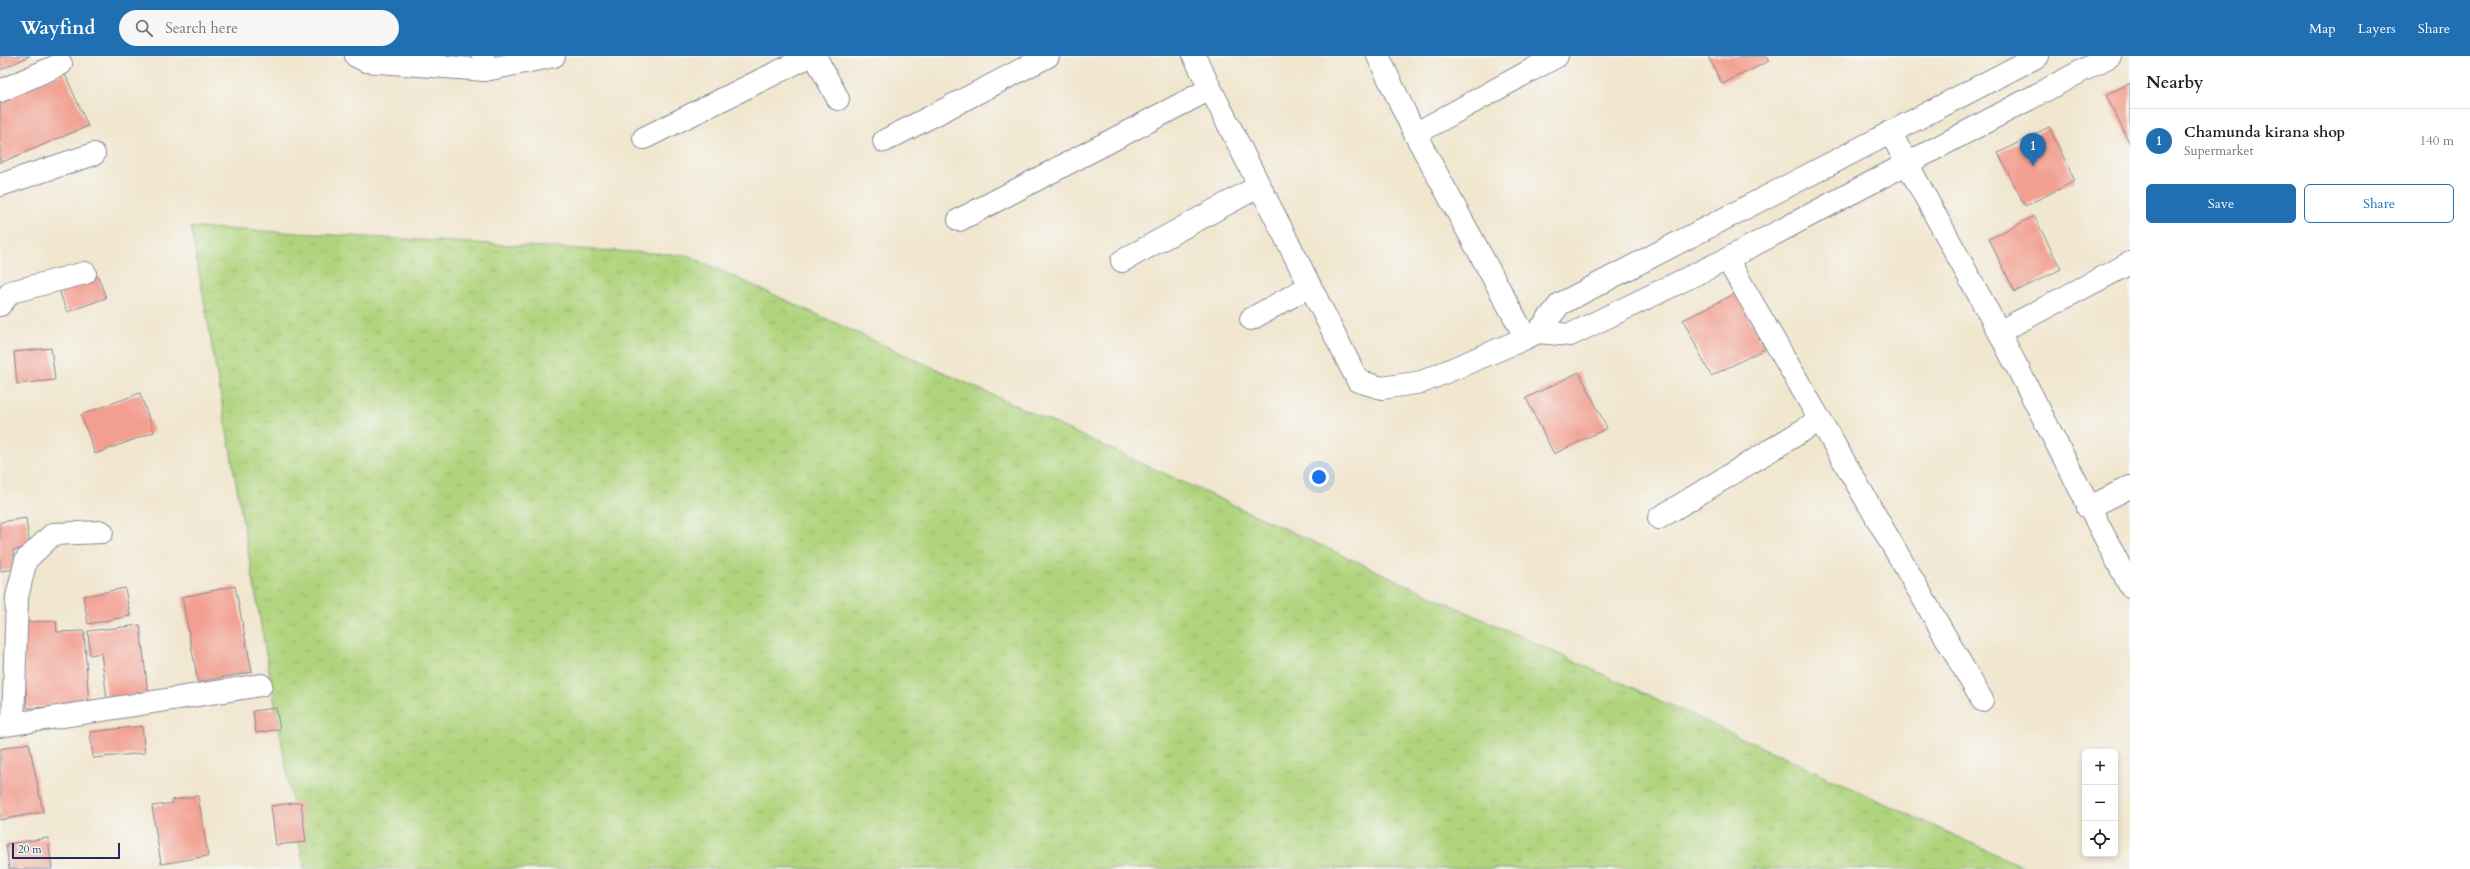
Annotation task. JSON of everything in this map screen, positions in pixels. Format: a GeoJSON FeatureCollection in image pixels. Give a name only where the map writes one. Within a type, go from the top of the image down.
{"type":"FeatureCollection","features":[{"type":"Feature","properties":{"kind":"street"},"geometry":{"type":"LineString","coordinates":[[356,56],[366,61],[484,63],[554,56]]}},
{"type":"Feature","properties":{"kind":"street"},"geometry":{"type":"LineString","coordinates":[[644,138],[810,56]]}},
{"type":"Feature","properties":{"kind":"street"},"geometry":{"type":"LineString","coordinates":[[815,56],[838,99]]}},
{"type":"Feature","properties":{"kind":"street"},"geometry":{"type":"LineString","coordinates":[[884,140],[1048,56]]}},
{"type":"Feature","properties":{"kind":"street"},"geometry":{"type":"LineString","coordinates":[[1194,56],[1358,381],[1382,388],[1422,382],[1532,335],[1570,335],[1727,259],[2110,56]]}},
{"type":"Feature","properties":{"kind":"street"},"geometry":{"type":"LineString","coordinates":[[1378,56],[1415,134],[1532,335]]}},
{"type":"Feature","properties":{"kind":"street"},"geometry":{"type":"LineString","coordinates":[[1415,134],[1557,56]]}},
{"type":"Feature","properties":{"kind":"street"},"geometry":{"type":"LineString","coordinates":[[1532,335],[1560,304],[2038,56]]}},
{"type":"Feature","properties":{"kind":"street"},"geometry":{"type":"LineString","coordinates":[[0,91],[61,64]]}},
{"type":"Feature","properties":{"kind":"street"},"geometry":{"type":"LineString","coordinates":[[959,220],[1210,89]]}},
{"type":"Feature","properties":{"kind":"street"},"geometry":{"type":"LineString","coordinates":[[1890,132],[1999,332],[2088,508],[2130,586]]}},
{"type":"Feature","properties":{"kind":"street"},"geometry":{"type":"LineString","coordinates":[[0,185],[94,154]]}},
{"type":"Feature","properties":{"kind":"street"},"geometry":{"type":"LineString","coordinates":[[1122,261],[1259,186]]}},
{"type":"Feature","properties":{"kind":"street"},"geometry":{"type":"LineString","coordinates":[[1727,259],[1982,700]]}},
{"type":"Feature","properties":{"kind":"street"},"geometry":{"type":"LineString","coordinates":[[1999,332],[2130,264]]}},
{"type":"Feature","properties":{"kind":"street"},"geometry":{"type":"LineString","coordinates":[[0,305],[11,292],[85,273]]}},
{"type":"Feature","properties":{"kind":"street"},"geometry":{"type":"LineString","coordinates":[[1252,319],[1310,286]]}},
{"type":"Feature","properties":{"kind":"street"},"geometry":{"type":"LineString","coordinates":[[1659,518],[1820,420]]}},
{"type":"Feature","properties":{"kind":"street"},"geometry":{"type":"LineString","coordinates":[[2088,508],[2130,487]]}},
{"type":"Feature","properties":{"kind":"street"},"geometry":{"type":"LineString","coordinates":[[102,532],[53,534],[26,560],[17,597],[6,725],[261,685]]}},
{"type":"Feature","properties":{"kind":"green space"},"geometry":{"type":"Polygon","coordinates":[[[191,227],[687,255],[2028,869],[304,869],[191,227]]]}},
{"type":"Feature","properties":{"kind":"building"},"geometry":{"type":"Polygon","coordinates":[[[0,56],[30,56],[0,70],[0,56]]]}},
{"type":"Feature","properties":{"kind":"building"},"geometry":{"type":"Polygon","coordinates":[[[1708,56],[1766,56],[1769,61],[1722,84],[1708,56]]]}},
{"type":"Feature","properties":{"kind":"building"},"geometry":{"type":"Polygon","coordinates":[[[64,72],[88,126],[0,163],[0,100],[64,72]]]}},
{"type":"Feature","properties":{"kind":"building"},"geometry":{"type":"Polygon","coordinates":[[[2130,83],[2130,144],[2106,95],[2130,83]]]}},
{"type":"Feature","properties":{"kind":"building"},"geometry":{"type":"Polygon","coordinates":[[[2049,127],[2075,181],[2025,206],[1998,153],[2049,127]]]}},
{"type":"Feature","properties":{"kind":"building"},"geometry":{"type":"Polygon","coordinates":[[[2034,216],[2061,269],[2015,292],[1989,239],[2034,216]]]}},
{"type":"Feature","properties":{"kind":"building"},"geometry":{"type":"Polygon","coordinates":[[[98,276],[106,298],[67,312],[59,290],[98,276]]]}},
{"type":"Feature","properties":{"kind":"building"},"geometry":{"type":"Polygon","coordinates":[[[1736,293],[1765,349],[1711,376],[1683,320],[1736,293]]]}},
{"type":"Feature","properties":{"kind":"building"},"geometry":{"type":"Polygon","coordinates":[[[51,348],[55,380],[17,384],[14,352],[51,348]]]}},
{"type":"Feature","properties":{"kind":"building"},"geometry":{"type":"Polygon","coordinates":[[[1579,372],[1607,428],[1554,454],[1526,398],[1579,372]]]}},
{"type":"Feature","properties":{"kind":"building"},"geometry":{"type":"Polygon","coordinates":[[[140,393],[154,432],[95,454],[81,415],[140,393]]]}},
{"type":"Feature","properties":{"kind":"building"},"geometry":{"type":"Polygon","coordinates":[[[26,518],[30,548],[13,550],[16,569],[0,571],[0,522],[26,518]]]}},
{"type":"Feature","properties":{"kind":"building"},"geometry":{"type":"Polygon","coordinates":[[[235,586],[252,672],[198,682],[182,597],[235,586]]]}},
{"type":"Feature","properties":{"kind":"building"},"geometry":{"type":"Polygon","coordinates":[[[125,588],[130,616],[88,624],[83,596],[125,588]]]}},
{"type":"Feature","properties":{"kind":"building"},"geometry":{"type":"Polygon","coordinates":[[[56,621],[57,632],[84,631],[89,706],[27,708],[22,622],[56,621]]]}},
{"type":"Feature","properties":{"kind":"building"},"geometry":{"type":"Polygon","coordinates":[[[140,625],[148,694],[107,698],[101,653],[90,655],[88,631],[140,625]]]}},
{"type":"Feature","properties":{"kind":"building"},"geometry":{"type":"Polygon","coordinates":[[[276,708],[280,729],[256,733],[253,711],[276,708]]]}},
{"type":"Feature","properties":{"kind":"building"},"geometry":{"type":"Polygon","coordinates":[[[142,726],[145,753],[93,758],[90,732],[142,726]]]}},
{"type":"Feature","properties":{"kind":"building"},"geometry":{"type":"Polygon","coordinates":[[[29,743],[43,812],[0,820],[0,749],[29,743]]]}},
{"type":"Feature","properties":{"kind":"building"},"geometry":{"type":"Polygon","coordinates":[[[198,796],[208,856],[161,864],[152,806],[173,803],[172,800],[198,796]]]}},
{"type":"Feature","properties":{"kind":"building"},"geometry":{"type":"Polygon","coordinates":[[[301,802],[306,842],[276,845],[271,806],[301,802]]]}},
{"type":"Feature","properties":{"kind":"building"},"geometry":{"type":"Polygon","coordinates":[[[48,838],[52,869],[9,869],[6,844],[48,838]]]}},
{"type":"Feature","properties":{"kind":"place","name":"Chamunda kirana shop"},"geometry":{"type":"Point","coordinates":[2033,166]}}]}
